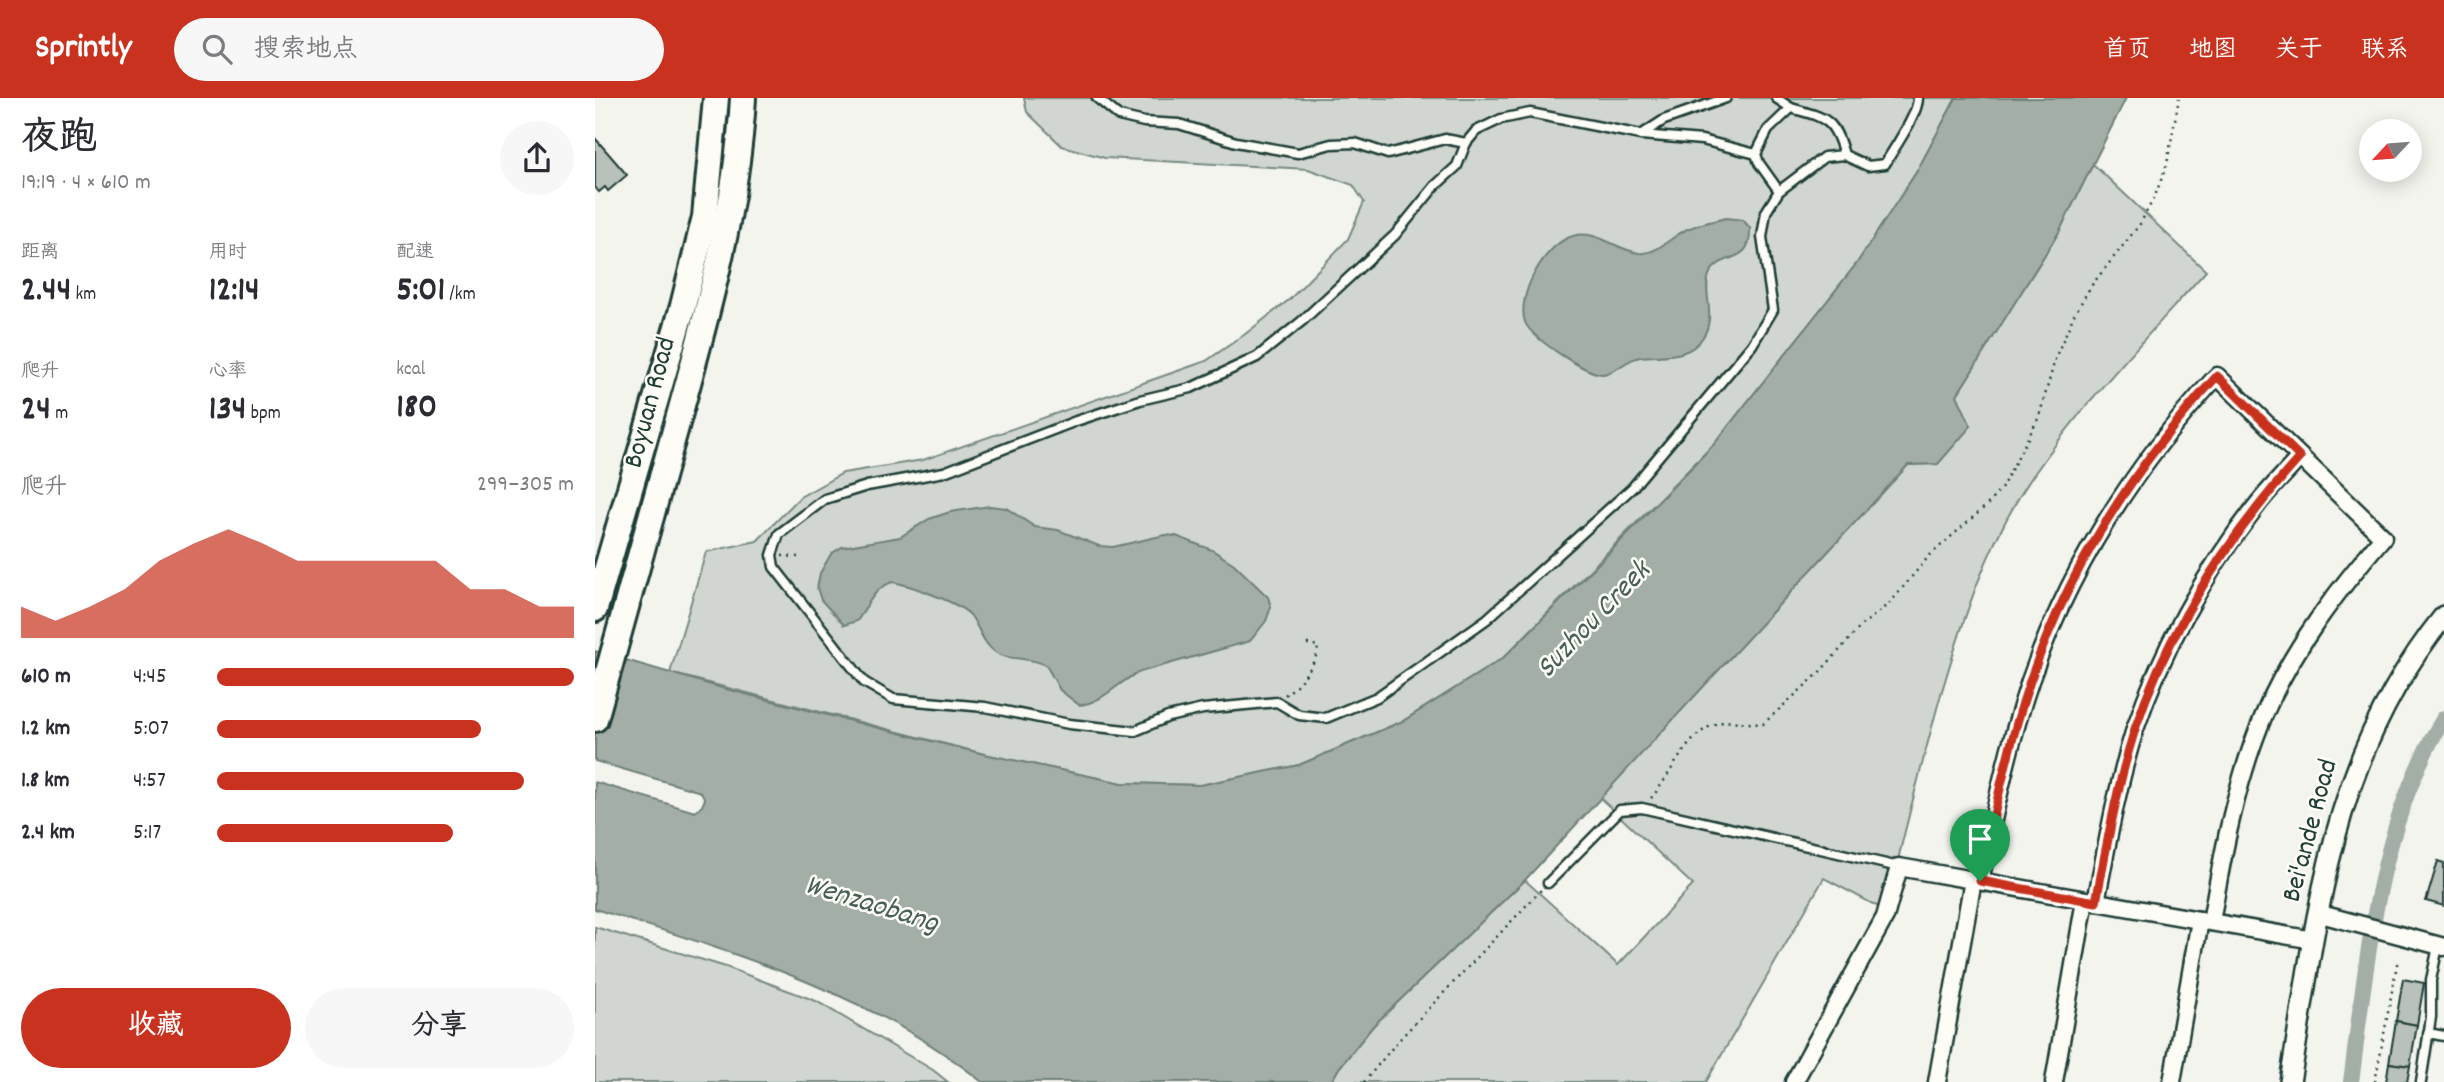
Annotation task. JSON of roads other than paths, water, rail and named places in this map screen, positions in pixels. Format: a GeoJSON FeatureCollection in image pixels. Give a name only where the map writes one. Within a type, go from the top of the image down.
{"type":"FeatureCollection","features":[{"type":"Feature","properties":{"kind":"main road","name":"Boyuan Road"},"geometry":{"type":"LineString","coordinates":[[595,609],[620,515],[683,306],[705,217],[716,98]]}},
{"type":"Feature","properties":{"kind":"main road","name":"Boyuan Road"},"geometry":{"type":"LineString","coordinates":[[595,719],[706,318],[740,157],[743,98]]}},
{"type":"Feature","properties":{"kind":"street"},"geometry":{"type":"LineString","coordinates":[[1937,1082],[1977,880],[2011,745],[2053,622],[2107,517],[2184,412],[2217,376],[2382,537],[2330,601],[2265,713],[2230,821],[2172,1082]]}},
{"type":"Feature","properties":{"kind":"street"},"geometry":{"type":"LineString","coordinates":[[2055,1082],[2090,901],[2124,765],[2154,683],[2184,621],[2231,540],[2256,506],[2300,457]]}},
{"type":"Feature","properties":{"kind":"street","name":"Bei'ande Road"},"geometry":{"type":"LineString","coordinates":[[2290,1082],[2317,913],[2335,828],[2363,751],[2403,670],[2444,616]]}},
{"type":"Feature","properties":{"kind":"street"},"geometry":{"type":"LineString","coordinates":[[1794,1082],[1885,917],[1899,867],[2313,940]]}},
{"type":"Feature","properties":{"kind":"street"},"geometry":{"type":"LineString","coordinates":[[2317,913],[2441,946]]}},
{"type":"Feature","properties":{"kind":"lane"},"geometry":{"type":"LineString","coordinates":[[1097,98],[1119,116],[1144,122],[1179,124],[1236,142],[1298,153],[1331,144],[1355,142],[1388,154],[1445,139],[1466,143]]}},
{"type":"Feature","properties":{"kind":"lane"},"geometry":{"type":"LineString","coordinates":[[1641,135],[1664,120],[1726,98]]}},
{"type":"Feature","properties":{"kind":"lane"},"geometry":{"type":"LineString","coordinates":[[1776,98],[1791,108],[1825,118],[1838,134],[1844,155]]}},
{"type":"Feature","properties":{"kind":"lane"},"geometry":{"type":"LineString","coordinates":[[1756,154],[1702,139],[1641,135],[1530,113],[1501,119],[1476,131],[1466,143],[1457,166],[1435,186],[1395,235],[1302,321],[1257,357],[1191,388],[1140,400],[1076,421],[944,472],[867,486],[825,499],[779,534],[772,555],[774,567],[864,682],[893,699],[985,707],[1069,724],[1135,731],[1168,717],[1203,709],[1277,702],[1299,715],[1327,718],[1377,697],[1487,619],[1632,488],[1752,345],[1773,310],[1762,237],[1766,212],[1779,191],[1824,157],[1844,155],[1868,166],[1885,164],[1918,104],[1918,98]]}},
{"type":"Feature","properties":{"kind":"lane"},"geometry":{"type":"LineString","coordinates":[[1779,191],[1759,163],[1756,154],[1768,130],[1791,108]]}},
{"type":"Feature","properties":{"kind":"lane"},"geometry":{"type":"LineString","coordinates":[[1548,883],[1620,810],[1642,808],[1899,867]]}},
{"type":"Feature","properties":{"kind":"lane"},"geometry":{"type":"LineString","coordinates":[[2421,1082],[2431,1017],[2431,980],[2441,946]]}},
{"type":"Feature","properties":{"kind":"lane"},"geometry":{"type":"LineString","coordinates":[[2428,1032],[2444,1036]]}},
{"type":"Feature","properties":{"kind":"water"},"geometry":{"type":"Polygon","coordinates":[[[1956,98],[2126,98],[2059,232],[1957,395],[1971,426],[1938,464],[1908,465],[1525,880],[1373,1026],[1331,1082],[982,1082],[940,1051],[847,999],[747,959],[595,909],[595,782],[695,812],[705,799],[701,792],[595,761],[595,651],[722,688],[851,721],[984,754],[1122,783],[1200,785],[1299,765],[1403,721],[1503,658],[1715,443],[1857,263],[1917,171],[1956,98]]]}},
{"type":"Feature","properties":{"kind":"water"},"geometry":{"type":"Polygon","coordinates":[[[1726,218],[1743,220],[1750,228],[1749,240],[1741,253],[1714,267],[1709,275],[1707,329],[1697,344],[1683,353],[1635,358],[1611,372],[1602,374],[1584,368],[1559,354],[1537,337],[1525,322],[1525,299],[1535,272],[1552,249],[1563,241],[1573,236],[1590,235],[1631,251],[1646,253],[1690,228],[1726,218]]]}},
{"type":"Feature","properties":{"kind":"water"},"geometry":{"type":"Polygon","coordinates":[[[990,506],[1006,508],[1035,527],[1058,530],[1099,546],[1113,547],[1165,535],[1176,536],[1212,550],[1234,564],[1268,597],[1271,607],[1266,621],[1250,641],[1140,672],[1096,700],[1079,705],[1060,690],[1046,665],[1032,660],[1006,657],[995,652],[984,640],[971,616],[934,595],[893,582],[886,584],[872,598],[857,621],[844,625],[821,600],[817,588],[820,573],[831,554],[842,547],[900,537],[929,519],[950,512],[990,506]]]}},
{"type":"Feature","properties":{"kind":"waterway"},"geometry":{"type":"LineString","coordinates":[[2351,1082],[2370,942],[2390,848],[2422,759],[2444,718]]}},
{"type":"Feature","properties":{"kind":"water label","name":"Suzhou Creek"},"geometry":{"type":"Point","coordinates":[1595,621]}},
{"type":"Feature","properties":{"kind":"water label","name":"Wenzaobang"},"geometry":{"type":"Point","coordinates":[871,906]}}]}
